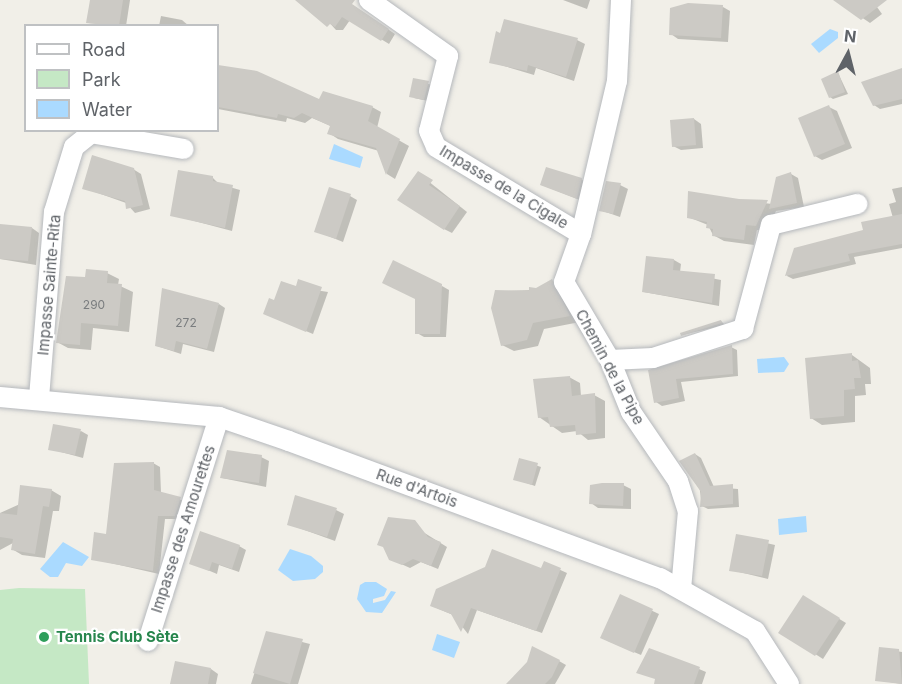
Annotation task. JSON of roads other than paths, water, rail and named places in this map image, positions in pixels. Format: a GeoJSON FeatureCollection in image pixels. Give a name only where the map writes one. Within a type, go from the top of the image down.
{"type":"FeatureCollection","features":[{"type":"Feature","properties":{"kind":"street","name":"Impasse de la Cigale"},"geometry":{"type":"LineString","coordinates":[[369,0],[448,56],[429,131],[436,147],[581,234]]}},
{"type":"Feature","properties":{"kind":"street","name":"Chemin de la Pipe"},"geometry":{"type":"LineString","coordinates":[[621,0],[616,81],[581,234],[564,282],[610,360],[631,412],[678,481],[688,512],[681,589]]}},
{"type":"Feature","properties":{"kind":"street","name":"Impasse Sainte-Rita"},"geometry":{"type":"LineString","coordinates":[[39,398],[54,212],[74,147],[91,133],[184,149]]}},
{"type":"Feature","properties":{"kind":"street"},"geometry":{"type":"LineString","coordinates":[[610,360],[653,358],[743,329],[771,225],[857,204]]}},
{"type":"Feature","properties":{"kind":"street","name":"Rue d'Artois"},"geometry":{"type":"LineString","coordinates":[[0,397],[39,398],[219,417],[681,589],[755,632],[776,658],[789,684]]}},
{"type":"Feature","properties":{"kind":"street","name":"Impasse des Amourettes"},"geometry":{"type":"LineString","coordinates":[[148,641],[219,417]]}},
{"type":"Feature","properties":{"kind":"water"},"geometry":{"type":"Polygon","coordinates":[[[830,29],[838,32],[838,38],[819,53],[811,44],[830,29]]]}},
{"type":"Feature","properties":{"kind":"water"},"geometry":{"type":"Polygon","coordinates":[[[334,144],[363,157],[360,168],[329,159],[334,144]]]}},
{"type":"Feature","properties":{"kind":"water"},"geometry":{"type":"Polygon","coordinates":[[[784,357],[789,364],[784,372],[758,373],[757,359],[784,357]]]}},
{"type":"Feature","properties":{"kind":"water"},"geometry":{"type":"Polygon","coordinates":[[[806,516],[807,532],[779,535],[778,519],[806,516]]]}},
{"type":"Feature","properties":{"kind":"water"},"geometry":{"type":"Polygon","coordinates":[[[63,542],[89,557],[82,566],[66,563],[58,577],[50,577],[40,569],[63,542]]]}},
{"type":"Feature","properties":{"kind":"water"},"geometry":{"type":"Polygon","coordinates":[[[290,549],[311,556],[323,566],[323,572],[315,579],[293,581],[278,570],[290,549]]]}},
{"type":"Feature","properties":{"kind":"water"},"geometry":{"type":"Polygon","coordinates":[[[365,582],[376,582],[387,589],[384,596],[373,599],[373,603],[385,600],[391,591],[396,592],[382,613],[366,612],[357,599],[360,585],[365,582]]]}},
{"type":"Feature","properties":{"kind":"water"},"geometry":{"type":"Polygon","coordinates":[[[437,634],[460,642],[454,658],[432,650],[437,634]]]}},
{"type":"Feature","properties":{"kind":"place","name":"Tennis Club Sète"},"geometry":{"type":"Point","coordinates":[44,637]}}]}
